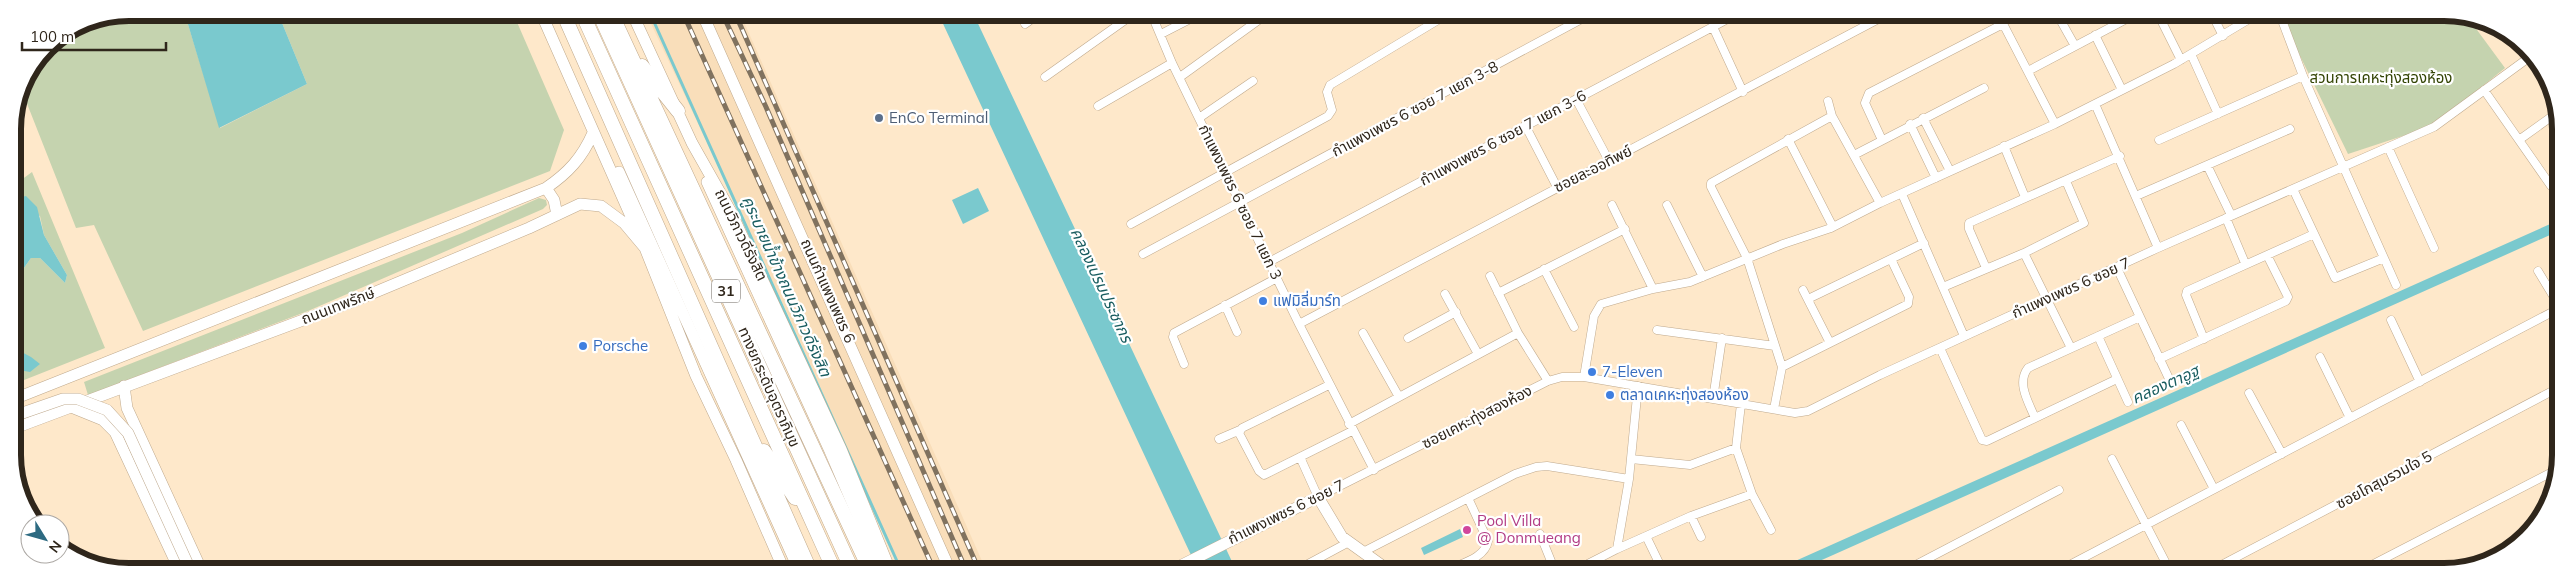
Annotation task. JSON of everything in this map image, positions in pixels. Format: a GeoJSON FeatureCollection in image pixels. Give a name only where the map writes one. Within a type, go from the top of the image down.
{"type":"FeatureCollection","features":[{"type":"Feature","properties":{"kind":"highway"},"geometry":{"type":"LineString","coordinates":[[567,21],[807,563]]}},
{"type":"Feature","properties":{"kind":"highway","name":"31"},"geometry":{"type":"LineString","coordinates":[[581,21],[825,563]]}},
{"type":"Feature","properties":{"kind":"highway","name":"ทางยกระดับอุตราภิมุข"},"geometry":{"type":"LineString","coordinates":[[586,21],[831,563]]}},
{"type":"Feature","properties":{"kind":"highway","name":"ทางยกระดับอุตราภิมุข"},"geometry":{"type":"LineString","coordinates":[[604,21],[849,563]]}},
{"type":"Feature","properties":{"kind":"highway","name":"ถนนวิภาวดีรังสิต"},"geometry":{"type":"LineString","coordinates":[[615,21],[867,563]]}},
{"type":"Feature","properties":{"kind":"highway"},"geometry":{"type":"LineString","coordinates":[[627,47],[678,111]]}},
{"type":"Feature","properties":{"kind":"highway"},"geometry":{"type":"LineString","coordinates":[[743,418],[799,505]]}},
{"type":"Feature","properties":{"kind":"main road"},"geometry":{"type":"LineString","coordinates":[[544,21],[645,248],[696,376],[736,460],[781,563]]}},
{"type":"Feature","properties":{"kind":"main road","name":"ถนนวิภาวดีรังสิต"},"geometry":{"type":"LineString","coordinates":[[636,21],[692,143],[736,220],[841,449],[887,563]]}},
{"type":"Feature","properties":{"kind":"main road","name":"ถนนกำแพงเพชร 6"},"geometry":{"type":"LineString","coordinates":[[706,21],[947,563]]}},
{"type":"Feature","properties":{"kind":"main road"},"geometry":{"type":"LineString","coordinates":[[581,106],[614,160],[796,563]]}},
{"type":"Feature","properties":{"kind":"main road"},"geometry":{"type":"LineString","coordinates":[[21,396],[546,188],[571,168],[585,153],[593,133]]}},
{"type":"Feature","properties":{"kind":"main road"},"geometry":{"type":"LineString","coordinates":[[692,143],[708,185],[878,563]]}},
{"type":"Feature","properties":{"kind":"main road"},"geometry":{"type":"LineString","coordinates":[[546,188],[554,200],[557,215]]}},
{"type":"Feature","properties":{"kind":"main road","name":"ถนนเทพรักษ์"},"geometry":{"type":"LineString","coordinates":[[21,425],[354,301],[580,204],[601,206],[624,223],[645,248]]}},
{"type":"Feature","properties":{"kind":"main road"},"geometry":{"type":"LineString","coordinates":[[124,386],[124,399],[198,563]]}},
{"type":"Feature","properties":{"kind":"main road"},"geometry":{"type":"LineString","coordinates":[[21,414],[63,399],[78,399],[107,410],[128,432],[187,563]]}},
{"type":"Feature","properties":{"kind":"main road"},"geometry":{"type":"LineString","coordinates":[[70,407],[102,420],[115,432],[176,563]]}},
{"type":"Feature","properties":{"kind":"main road"},"geometry":{"type":"LineString","coordinates":[[115,432],[115,426],[119,418],[123,416],[133,420]]}},
{"type":"Feature","properties":{"kind":"main road"},"geometry":{"type":"LineString","coordinates":[[1318,496],[1339,532],[1349,542],[1378,563]]}},
{"type":"Feature","properties":{"kind":"main road","name":"กำแพงเพชร 6 ซอย 7"},"geometry":{"type":"LineString","coordinates":[[1185,563],[1318,496]]}},
{"type":"Feature","properties":{"kind":"street"},"geometry":{"type":"LineString","coordinates":[[1026,24],[1030,21]]}},
{"type":"Feature","properties":{"kind":"street"},"geometry":{"type":"LineString","coordinates":[[1045,77],[1125,21]]}},
{"type":"Feature","properties":{"kind":"street","name":"กำแพงเพชร 6 ซอย 7 แยก 3"},"geometry":{"type":"LineString","coordinates":[[1154,21],[1172,63],[1240,204],[1329,385],[1374,470]]}},
{"type":"Feature","properties":{"kind":"street"},"geometry":{"type":"LineString","coordinates":[[1161,34],[1186,21]]}},
{"type":"Feature","properties":{"kind":"street"},"geometry":{"type":"LineString","coordinates":[[1180,77],[1257,21]]}},
{"type":"Feature","properties":{"kind":"street"},"geometry":{"type":"LineString","coordinates":[[1131,224],[1328,116],[1332,110],[1327,92],[1330,85],[1436,21]]}},
{"type":"Feature","properties":{"kind":"street","name":"กำแพงเพชร 6 ซอย 7 แยก 3-8"},"geometry":{"type":"LineString","coordinates":[[1143,254],[1240,204],[1578,21]]}},
{"type":"Feature","properties":{"kind":"street","name":"กำแพงเพชร 6 ซอย 7 แยก 3-6"},"geometry":{"type":"LineString","coordinates":[[1269,262],[1724,21]]}},
{"type":"Feature","properties":{"kind":"street","name":"ซอยละออทิพย์"},"geometry":{"type":"LineString","coordinates":[[1299,324],[1875,21]]}},
{"type":"Feature","properties":{"kind":"street"},"geometry":{"type":"LineString","coordinates":[[2002,21],[2055,124]]}},
{"type":"Feature","properties":{"kind":"street"},"geometry":{"type":"LineString","coordinates":[[2061,21],[2075,46]]}},
{"type":"Feature","properties":{"kind":"street"},"geometry":{"type":"LineString","coordinates":[[2028,71],[2122,21]]}},
{"type":"Feature","properties":{"kind":"street"},"geometry":{"type":"LineString","coordinates":[[2162,21],[2181,60]]}},
{"type":"Feature","properties":{"kind":"street"},"geometry":{"type":"LineString","coordinates":[[2216,21],[2223,36]]}},
{"type":"Feature","properties":{"kind":"street"},"geometry":{"type":"LineString","coordinates":[[1584,377],[1597,308],[1610,300],[1690,282],[1747,258],[1834,227],[1880,203],[2095,104],[2181,60],[2246,21]]}},
{"type":"Feature","properties":{"kind":"street"},"geometry":{"type":"LineString","coordinates":[[2283,21],[2303,76],[2345,166],[2396,285]]}},
{"type":"Feature","properties":{"kind":"street"},"geometry":{"type":"LineString","coordinates":[[1882,140],[1865,103],[1869,93],[2003,24]]}},
{"type":"Feature","properties":{"kind":"street"},"geometry":{"type":"LineString","coordinates":[[1713,27],[1743,92]]}},
{"type":"Feature","properties":{"kind":"street"},"geometry":{"type":"LineString","coordinates":[[2095,35],[2122,90]]}},
{"type":"Feature","properties":{"kind":"street"},"geometry":{"type":"LineString","coordinates":[[2191,54],[2218,114]]}},
{"type":"Feature","properties":{"kind":"street","name":"กำแพงเพชร 6 ซอย 7"},"geometry":{"type":"LineString","coordinates":[[1584,377],[1795,413],[1808,411],[1964,336],[2118,268],[2228,216],[2434,127],[2526,60]]}},
{"type":"Feature","properties":{"kind":"street"},"geometry":{"type":"LineString","coordinates":[[1098,106],[1172,63]]}},
{"type":"Feature","properties":{"kind":"street"},"geometry":{"type":"LineString","coordinates":[[2159,140],[2303,76]]}},
{"type":"Feature","properties":{"kind":"street"},"geometry":{"type":"LineString","coordinates":[[1199,118],[1253,80]]}},
{"type":"Feature","properties":{"kind":"street"},"geometry":{"type":"LineString","coordinates":[[1854,156],[1910,124],[1984,88]]}},
{"type":"Feature","properties":{"kind":"street"},"geometry":{"type":"LineString","coordinates":[[2484,90],[2552,186]]}},
{"type":"Feature","properties":{"kind":"street"},"geometry":{"type":"LineString","coordinates":[[1576,99],[1609,161]]}},
{"type":"Feature","properties":{"kind":"street"},"geometry":{"type":"LineString","coordinates":[[1828,101],[1832,116],[1880,203]]}},
{"type":"Feature","properties":{"kind":"street"},"geometry":{"type":"LineString","coordinates":[[2095,104],[2120,156],[2158,248]]}},
{"type":"Feature","properties":{"kind":"street"},"geometry":{"type":"LineString","coordinates":[[1774,409],[1782,367],[1747,258],[1711,187],[1711,183],[1832,116]]}},
{"type":"Feature","properties":{"kind":"street"},"geometry":{"type":"LineString","coordinates":[[2519,140],[2551,117]]}},
{"type":"Feature","properties":{"kind":"street"},"geometry":{"type":"LineString","coordinates":[[1923,118],[1950,172]]}},
{"type":"Feature","properties":{"kind":"street"},"geometry":{"type":"LineString","coordinates":[[1910,124],[1936,178]]}},
{"type":"Feature","properties":{"kind":"street"},"geometry":{"type":"LineString","coordinates":[[1525,126],[1557,187]]}},
{"type":"Feature","properties":{"kind":"street"},"geometry":{"type":"LineString","coordinates":[[2136,196],[2290,128]]}},
{"type":"Feature","properties":{"kind":"street"},"geometry":{"type":"LineString","coordinates":[[1788,139],[1834,227]]}},
{"type":"Feature","properties":{"kind":"street"},"geometry":{"type":"LineString","coordinates":[[2004,146],[2025,197]]}},
{"type":"Feature","properties":{"kind":"street"},"geometry":{"type":"LineString","coordinates":[[2388,147],[2434,248]]}},
{"type":"Feature","properties":{"kind":"street"},"geometry":{"type":"LineString","coordinates":[[1986,268],[1969,229],[1969,223],[2120,156]]}},
{"type":"Feature","properties":{"kind":"street"},"geometry":{"type":"LineString","coordinates":[[2207,165],[2245,263]]}},
{"type":"Feature","properties":{"kind":"street"},"geometry":{"type":"LineString","coordinates":[[1943,287],[2024,253],[2084,223],[2066,181]]}},
{"type":"Feature","properties":{"kind":"street"},"geometry":{"type":"LineString","coordinates":[[2293,189],[2335,278],[2384,258]]}},
{"type":"Feature","properties":{"kind":"street"},"geometry":{"type":"LineString","coordinates":[[1902,194],[1964,336]]}},
{"type":"Feature","properties":{"kind":"street"},"geometry":{"type":"LineString","coordinates":[[1612,205],[1653,289]]}},
{"type":"Feature","properties":{"kind":"street"},"geometry":{"type":"LineString","coordinates":[[1667,205],[1703,276]]}},
{"type":"Feature","properties":{"kind":"street"},"geometry":{"type":"LineString","coordinates":[[1498,293],[1625,229]]}},
{"type":"Feature","properties":{"kind":"street"},"geometry":{"type":"LineString","coordinates":[[2204,339],[2186,295],[2187,291],[2245,263],[2314,234]]}},
{"type":"Feature","properties":{"kind":"street"},"geometry":{"type":"LineString","coordinates":[[1808,299],[1924,243]]}},
{"type":"Feature","properties":{"kind":"street"},"geometry":{"type":"LineString","coordinates":[[2024,253],[2071,348]]}},
{"type":"Feature","properties":{"kind":"street"},"geometry":{"type":"LineString","coordinates":[[2159,359],[2288,300],[2267,254]]}},
{"type":"Feature","properties":{"kind":"street"},"geometry":{"type":"LineString","coordinates":[[1782,367],[1908,304],[1909,297],[1891,259]]}},
{"type":"Feature","properties":{"kind":"street"},"geometry":{"type":"LineString","coordinates":[[2118,268],[2172,385]]}},
{"type":"Feature","properties":{"kind":"street"},"geometry":{"type":"LineString","coordinates":[[1544,269],[1574,328]]}},
{"type":"Feature","properties":{"kind":"street"},"geometry":{"type":"LineString","coordinates":[[2538,271],[2552,294]]}},
{"type":"Feature","properties":{"kind":"street"},"geometry":{"type":"LineString","coordinates":[[1490,276],[1518,333],[1548,381]]}},
{"type":"Feature","properties":{"kind":"street"},"geometry":{"type":"LineString","coordinates":[[1184,364],[1173,337],[1174,333],[1277,278]]}},
{"type":"Feature","properties":{"kind":"street"},"geometry":{"type":"LineString","coordinates":[[1803,290],[1830,343]]}},
{"type":"Feature","properties":{"kind":"street"},"geometry":{"type":"LineString","coordinates":[[1446,294],[1478,354]]}},
{"type":"Feature","properties":{"kind":"street"},"geometry":{"type":"LineString","coordinates":[[1225,305],[1237,332]]}},
{"type":"Feature","properties":{"kind":"street"},"geometry":{"type":"LineString","coordinates":[[1408,338],[1456,312]]}},
{"type":"Feature","properties":{"kind":"street"},"geometry":{"type":"LineString","coordinates":[[2073,563],[2552,312]]}},
{"type":"Feature","properties":{"kind":"street"},"geometry":{"type":"LineString","coordinates":[[2035,418],[2022,383],[2023,374],[2028,368],[2140,316]]}},
{"type":"Feature","properties":{"kind":"street"},"geometry":{"type":"LineString","coordinates":[[2391,320],[2420,382]]}},
{"type":"Feature","properties":{"kind":"street"},"geometry":{"type":"LineString","coordinates":[[1657,330],[1775,346]]}},
{"type":"Feature","properties":{"kind":"street"},"geometry":{"type":"LineString","coordinates":[[1363,333],[1399,397]]}},
{"type":"Feature","properties":{"kind":"street"},"geometry":{"type":"LineString","coordinates":[[1240,430],[1239,433],[1259,471],[1264,475],[1300,457],[1399,397],[1518,333]]}},
{"type":"Feature","properties":{"kind":"street"},"geometry":{"type":"LineString","coordinates":[[2098,336],[2128,402]]}},
{"type":"Feature","properties":{"kind":"street"},"geometry":{"type":"LineString","coordinates":[[1713,399],[1722,338]]}},
{"type":"Feature","properties":{"kind":"street"},"geometry":{"type":"LineString","coordinates":[[1940,348],[1982,440],[1988,441],[2118,380]]}},
{"type":"Feature","properties":{"kind":"street"},"geometry":{"type":"LineString","coordinates":[[2320,357],[2350,418]]}},
{"type":"Feature","properties":{"kind":"street","name":"ซอยเคหะทุ่งสองห้อง"},"geometry":{"type":"LineString","coordinates":[[1374,470],[1548,381],[1562,377],[1584,377]]}},
{"type":"Feature","properties":{"kind":"street"},"geometry":{"type":"LineString","coordinates":[[1219,439],[1329,385]]}},
{"type":"Feature","properties":{"kind":"street"},"geometry":{"type":"LineString","coordinates":[[1617,550],[1629,479],[1638,386]]}},
{"type":"Feature","properties":{"kind":"street","name":"ซอยโกสุมรวมใจ 5"},"geometry":{"type":"LineString","coordinates":[[2225,563],[2552,391]]}},
{"type":"Feature","properties":{"kind":"street"},"geometry":{"type":"LineString","coordinates":[[2249,393],[2282,454]]}},
{"type":"Feature","properties":{"kind":"street"},"geometry":{"type":"LineString","coordinates":[[1741,404],[1736,448],[1752,494],[1771,530]]}},
{"type":"Feature","properties":{"kind":"street"},"geometry":{"type":"LineString","coordinates":[[2181,426],[2214,489]]}},
{"type":"Feature","properties":{"kind":"street"},"geometry":{"type":"LineString","coordinates":[[1631,460],[1690,465],[1736,448]]}},
{"type":"Feature","properties":{"kind":"street"},"geometry":{"type":"LineString","coordinates":[[1300,457],[1318,496]]}},
{"type":"Feature","properties":{"kind":"street"},"geometry":{"type":"LineString","coordinates":[[2112,459],[2166,563]]}},
{"type":"Feature","properties":{"kind":"street"},"geometry":{"type":"LineString","coordinates":[[1362,552],[1515,474],[1536,467],[1547,466],[1629,479]]}},
{"type":"Feature","properties":{"kind":"street","name":"กำแพงเพชร 6 ซอย 7"},"geometry":{"type":"LineString","coordinates":[[1318,496],[1374,470]]}},
{"type":"Feature","properties":{"kind":"street"},"geometry":{"type":"LineString","coordinates":[[2376,563],[2550,473]]}},
{"type":"Feature","properties":{"kind":"street"},"geometry":{"type":"LineString","coordinates":[[1919,563],[2060,490]]}},
{"type":"Feature","properties":{"kind":"street"},"geometry":{"type":"LineString","coordinates":[[1589,563],[1691,516],[1752,494]]}},
{"type":"Feature","properties":{"kind":"street"},"geometry":{"type":"LineString","coordinates":[[1463,563],[1482,554],[1486,549],[1488,541],[1468,498]]}},
{"type":"Feature","properties":{"kind":"street"},"geometry":{"type":"LineString","coordinates":[[1691,516],[1701,537]]}},
{"type":"Feature","properties":{"kind":"street"},"geometry":{"type":"LineString","coordinates":[[1540,534],[1551,563]]}},
{"type":"Feature","properties":{"kind":"street"},"geometry":{"type":"LineString","coordinates":[[1646,536],[1659,563]]}},
{"type":"Feature","properties":{"kind":"street"},"geometry":{"type":"LineString","coordinates":[[1310,563],[1349,542]]}},
{"type":"Feature","properties":{"kind":"street"},"geometry":{"type":"LineString","coordinates":[[1598,559],[1600,563]]}},
{"type":"Feature","properties":{"kind":"shaded area"},"geometry":{"type":"Polygon","coordinates":[[[650,21],[744,21],[983,563],[897,563],[789,317],[650,21]]]}},
{"type":"Feature","properties":{"kind":"green space"},"geometry":{"type":"Polygon","coordinates":[[[122,21],[187,21],[220,128],[307,84],[281,21],[516,21],[564,130],[550,171],[143,331],[94,225],[76,228],[26,100],[36,75],[58,48],[88,29],[108,23],[122,21]]]}},
{"type":"Feature","properties":{"kind":"green space","name":"สวนการเคหะทุ่งสองห้อง"},"geometry":{"type":"Polygon","coordinates":[[[2283,21],[2451,21],[2474,26],[2505,68],[2433,126],[2348,154],[2283,21]]]}},
{"type":"Feature","properties":{"kind":"green space"},"geometry":{"type":"Polygon","coordinates":[[[32,172],[105,348],[21,381],[21,272],[31,258],[40,258],[65,283],[67,275],[44,235],[40,216],[21,208],[21,180],[32,172]]]}},
{"type":"Feature","properties":{"kind":"green space"},"geometry":{"type":"Polygon","coordinates":[[[539,198],[546,200],[547,205],[543,209],[308,311],[88,395],[84,382],[462,233],[539,198]]]}},
{"type":"Feature","properties":{"kind":"water"},"geometry":{"type":"Polygon","coordinates":[[[187,21],[281,21],[307,84],[219,128],[187,21]]]}},
{"type":"Feature","properties":{"kind":"water"},"geometry":{"type":"Polygon","coordinates":[[[942,21],[977,21],[1233,563],[1195,563],[942,21]]]}},
{"type":"Feature","properties":{"kind":"water"},"geometry":{"type":"Polygon","coordinates":[[[978,188],[989,211],[963,224],[952,200],[978,188]]]}},
{"type":"Feature","properties":{"kind":"water"},"geometry":{"type":"Polygon","coordinates":[[[26,196],[37,207],[44,235],[67,275],[65,283],[40,258],[31,258],[21,272],[22,197],[26,196]]]}},
{"type":"Feature","properties":{"kind":"water"},"geometry":{"type":"Polygon","coordinates":[[[21,352],[40,364],[30,372],[21,370],[21,352]]]}},
{"type":"Feature","properties":{"kind":"water"},"geometry":{"type":"Polygon","coordinates":[[[1460,529],[1463,537],[1424,555],[1421,548],[1460,529]]]}},
{"type":"Feature","properties":{"kind":"waterway","name":"คูระบายน้ำข้างถนนวิภาวดีรังสิต"},"geometry":{"type":"LineString","coordinates":[[654,21],[898,563]]}},
{"type":"Feature","properties":{"kind":"waterway","name":"คลองตาอูฐ"},"geometry":{"type":"LineString","coordinates":[[1803,563],[2552,229]]}},
{"type":"Feature","properties":{"kind":"railway"},"geometry":{"type":"LineString","coordinates":[[687,21],[931,563]]}},
{"type":"Feature","properties":{"kind":"railway"},"geometry":{"type":"LineString","coordinates":[[726,21],[766,107],[963,563]]}},
{"type":"Feature","properties":{"kind":"railway"},"geometry":{"type":"LineString","coordinates":[[739,21],[976,563]]}},
{"type":"Feature","properties":{"kind":"place","name":"EnCo Terminal"},"geometry":{"type":"Point","coordinates":[879,118]}},
{"type":"Feature","properties":{"kind":"place","name":"แฟมิลี่มาร์ท"},"geometry":{"type":"Point","coordinates":[1263,301]}},
{"type":"Feature","properties":{"kind":"place","name":"Porsche"},"geometry":{"type":"Point","coordinates":[583,346]}},
{"type":"Feature","properties":{"kind":"place","name":"7-Eleven"},"geometry":{"type":"Point","coordinates":[1592,372]}},
{"type":"Feature","properties":{"kind":"place","name":"ตลาดเคหะทุ่งสองห้อง"},"geometry":{"type":"Point","coordinates":[1610,395]}},
{"type":"Feature","properties":{"kind":"place","name":"Pool Villa @ Donmueang"},"geometry":{"type":"Point","coordinates":[1467,530]}},
{"type":"Feature","properties":{"kind":"water label","name":"คลองเปรมประชากร"},"geometry":{"type":"Point","coordinates":[1102,285]}}]}
